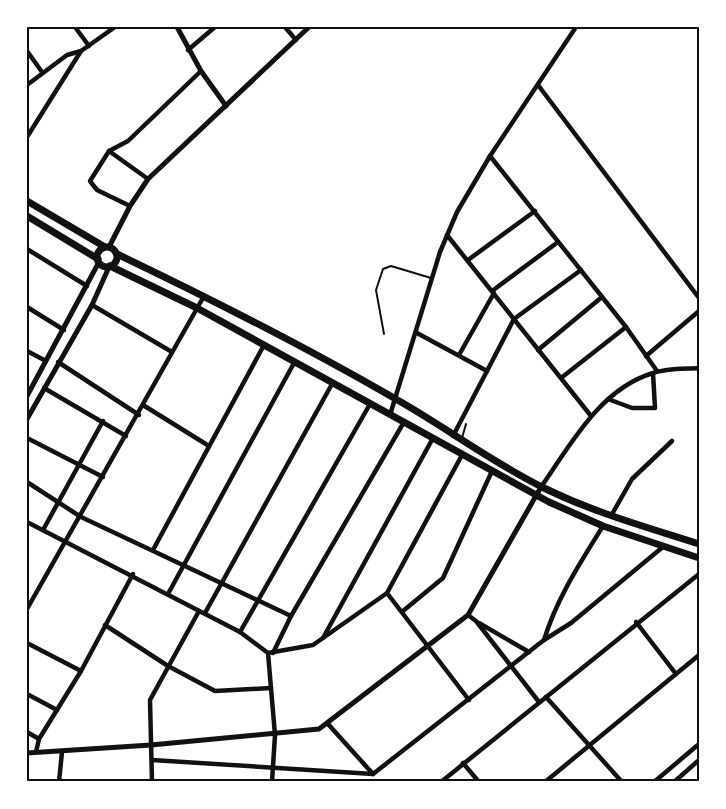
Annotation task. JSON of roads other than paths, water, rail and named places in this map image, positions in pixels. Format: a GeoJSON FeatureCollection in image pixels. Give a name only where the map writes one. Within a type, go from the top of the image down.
{"type":"FeatureCollection","features":[{"type":"Feature","properties":{"kind":"main road"},"geometry":{"type":"LineString","coordinates":[[27,201],[117,254],[204,296],[396,399],[453,436],[541,487],[611,516],[699,544]]}},
{"type":"Feature","properties":{"kind":"main road"},"geometry":{"type":"LineString","coordinates":[[27,216],[98,260],[197,308],[537,495],[603,526],[699,558]]}},
{"type":"Feature","properties":{"kind":"main road"},"geometry":{"type":"LineString","coordinates":[[98,260],[99,251],[107,247]]}},
{"type":"Feature","properties":{"kind":"main road"},"geometry":{"type":"LineString","coordinates":[[109,266],[116,260],[117,254]]}},
{"type":"Feature","properties":{"kind":"street"},"geometry":{"type":"LineString","coordinates":[[75,27],[89,46]]}},
{"type":"Feature","properties":{"kind":"street"},"geometry":{"type":"LineString","coordinates":[[27,84],[67,55],[81,51],[115,27]]}},
{"type":"Feature","properties":{"kind":"street"},"geometry":{"type":"LineString","coordinates":[[177,27],[201,71],[226,106]]}},
{"type":"Feature","properties":{"kind":"street"},"geometry":{"type":"LineString","coordinates":[[189,50],[215,27]]}},
{"type":"Feature","properties":{"kind":"street"},"geometry":{"type":"LineString","coordinates":[[285,27],[296,40]]}},
{"type":"Feature","properties":{"kind":"street"},"geometry":{"type":"LineString","coordinates":[[107,247],[148,179],[309,27]]}},
{"type":"Feature","properties":{"kind":"street"},"geometry":{"type":"LineString","coordinates":[[390,415],[440,252],[457,212],[490,156],[576,27]]}},
{"type":"Feature","properties":{"kind":"street"},"geometry":{"type":"LineString","coordinates":[[27,51],[42,72]]}},
{"type":"Feature","properties":{"kind":"street"},"geometry":{"type":"LineString","coordinates":[[27,137],[81,51]]}},
{"type":"Feature","properties":{"kind":"street"},"geometry":{"type":"LineString","coordinates":[[130,206],[91,185],[90,181],[109,151],[128,141],[201,71]]}},
{"type":"Feature","properties":{"kind":"street"},"geometry":{"type":"LineString","coordinates":[[538,85],[699,298]]}},
{"type":"Feature","properties":{"kind":"street"},"geometry":{"type":"LineString","coordinates":[[109,151],[148,179]]}},
{"type":"Feature","properties":{"kind":"street"},"geometry":{"type":"LineString","coordinates":[[490,156],[626,327],[655,372],[655,408],[632,408],[608,399]]}},
{"type":"Feature","properties":{"kind":"street"},"geometry":{"type":"LineString","coordinates":[[468,260],[535,210]]}},
{"type":"Feature","properties":{"kind":"street"},"geometry":{"type":"LineString","coordinates":[[447,236],[591,416]]}},
{"type":"Feature","properties":{"kind":"street"},"geometry":{"type":"LineString","coordinates":[[459,355],[493,292],[558,242]]}},
{"type":"Feature","properties":{"kind":"street"},"geometry":{"type":"LineString","coordinates":[[27,249],[87,286]]}},
{"type":"Feature","properties":{"kind":"street"},"geometry":{"type":"LineString","coordinates":[[27,396],[87,286],[98,260]]}},
{"type":"Feature","properties":{"kind":"street"},"geometry":{"type":"LineString","coordinates":[[27,419],[92,305],[109,266]]}},
{"type":"Feature","properties":{"kind":"street"},"geometry":{"type":"LineString","coordinates":[[453,436],[514,319],[581,270]]}},
{"type":"Feature","properties":{"kind":"street"},"geometry":{"type":"LineString","coordinates":[[27,609],[139,415],[204,296]]}},
{"type":"Feature","properties":{"kind":"street"},"geometry":{"type":"LineString","coordinates":[[538,350],[602,297]]}},
{"type":"Feature","properties":{"kind":"street"},"geometry":{"type":"LineString","coordinates":[[92,305],[172,352]]}},
{"type":"Feature","properties":{"kind":"street"},"geometry":{"type":"LineString","coordinates":[[27,307],[64,330]]}},
{"type":"Feature","properties":{"kind":"street"},"geometry":{"type":"LineString","coordinates":[[646,356],[699,311]]}},
{"type":"Feature","properties":{"kind":"street"},"geometry":{"type":"LineString","coordinates":[[561,378],[626,327]]}},
{"type":"Feature","properties":{"kind":"street"},"geometry":{"type":"LineString","coordinates":[[417,333],[487,371]]}},
{"type":"Feature","properties":{"kind":"street"},"geometry":{"type":"LineString","coordinates":[[153,550],[264,345]]}},
{"type":"Feature","properties":{"kind":"street"},"geometry":{"type":"LineString","coordinates":[[27,351],[46,361]]}},
{"type":"Feature","properties":{"kind":"street"},"geometry":{"type":"LineString","coordinates":[[58,361],[139,415]]}},
{"type":"Feature","properties":{"kind":"street"},"geometry":{"type":"LineString","coordinates":[[168,594],[294,363]]}},
{"type":"Feature","properties":{"kind":"street"},"geometry":{"type":"LineString","coordinates":[[27,753],[151,746],[275,735],[319,729],[328,724],[468,615],[541,487],[591,416],[608,399],[642,376],[655,372],[699,368]]}},
{"type":"Feature","properties":{"kind":"street"},"geometry":{"type":"LineString","coordinates":[[206,613],[332,384]]}},
{"type":"Feature","properties":{"kind":"street"},"geometry":{"type":"LineString","coordinates":[[44,388],[104,421],[126,436]]}},
{"type":"Feature","properties":{"kind":"street"},"geometry":{"type":"LineString","coordinates":[[240,632],[370,404]]}},
{"type":"Feature","properties":{"kind":"street"},"geometry":{"type":"LineString","coordinates":[[143,405],[209,446]]}},
{"type":"Feature","properties":{"kind":"street"},"geometry":{"type":"LineString","coordinates":[[43,530],[104,421]]}},
{"type":"Feature","properties":{"kind":"street"},"geometry":{"type":"LineString","coordinates":[[272,782],[275,735],[271,653],[404,422]]}},
{"type":"Feature","properties":{"kind":"street"},"geometry":{"type":"LineString","coordinates":[[27,438],[103,477]]}},
{"type":"Feature","properties":{"kind":"street"},"geometry":{"type":"LineString","coordinates":[[321,641],[433,438]]}},
{"type":"Feature","properties":{"kind":"street"},"geometry":{"type":"LineString","coordinates":[[611,516],[632,479],[672,441]]}},
{"type":"Feature","properties":{"kind":"street"},"geometry":{"type":"LineString","coordinates":[[27,522],[206,613],[271,653],[298,650],[321,641],[387,593],[462,455]]}},
{"type":"Feature","properties":{"kind":"street"},"geometry":{"type":"LineString","coordinates":[[403,611],[443,578],[492,471]]}},
{"type":"Feature","properties":{"kind":"street"},"geometry":{"type":"LineString","coordinates":[[27,482],[81,517],[224,582],[291,616]]}},
{"type":"Feature","properties":{"kind":"street"},"geometry":{"type":"LineString","coordinates":[[544,640],[554,609],[603,526]]}},
{"type":"Feature","properties":{"kind":"street"},"geometry":{"type":"LineString","coordinates":[[152,760],[373,774],[544,640],[571,623],[664,546]]}},
{"type":"Feature","properties":{"kind":"street"},"geometry":{"type":"LineString","coordinates":[[36,752],[39,739],[81,671],[133,574]]}},
{"type":"Feature","properties":{"kind":"street"},"geometry":{"type":"LineString","coordinates":[[441,782],[636,622],[699,574]]}},
{"type":"Feature","properties":{"kind":"street"},"geometry":{"type":"LineString","coordinates":[[387,593],[469,700]]}},
{"type":"Feature","properties":{"kind":"street"},"geometry":{"type":"LineString","coordinates":[[152,782],[149,705],[199,611]]}},
{"type":"Feature","properties":{"kind":"street"},"geometry":{"type":"LineString","coordinates":[[468,615],[529,652]]}},
{"type":"Feature","properties":{"kind":"street"},"geometry":{"type":"LineString","coordinates":[[476,621],[539,702]]}},
{"type":"Feature","properties":{"kind":"street"},"geometry":{"type":"LineString","coordinates":[[636,622],[676,674]]}},
{"type":"Feature","properties":{"kind":"street"},"geometry":{"type":"LineString","coordinates":[[105,625],[168,666],[215,691],[271,688]]}},
{"type":"Feature","properties":{"kind":"street"},"geometry":{"type":"LineString","coordinates":[[27,643],[81,671]]}},
{"type":"Feature","properties":{"kind":"street"},"geometry":{"type":"LineString","coordinates":[[545,782],[699,655]]}},
{"type":"Feature","properties":{"kind":"street"},"geometry":{"type":"LineString","coordinates":[[27,694],[57,711]]}},
{"type":"Feature","properties":{"kind":"street"},"geometry":{"type":"LineString","coordinates":[[546,697],[591,744],[622,782]]}},
{"type":"Feature","properties":{"kind":"street"},"geometry":{"type":"LineString","coordinates":[[328,724],[373,774]]}},
{"type":"Feature","properties":{"kind":"street"},"geometry":{"type":"LineString","coordinates":[[27,732],[39,739]]}},
{"type":"Feature","properties":{"kind":"street"},"geometry":{"type":"LineString","coordinates":[[654,782],[699,744]]}},
{"type":"Feature","properties":{"kind":"street"},"geometry":{"type":"LineString","coordinates":[[59,782],[62,752]]}},
{"type":"Feature","properties":{"kind":"street"},"geometry":{"type":"LineString","coordinates":[[674,782],[699,760]]}},
{"type":"Feature","properties":{"kind":"street"},"geometry":{"type":"LineString","coordinates":[[463,763],[479,782]]}},
{"type":"Feature","properties":{"kind":"lane"},"geometry":{"type":"LineString","coordinates":[[384,334],[376,290],[383,269],[391,266],[433,279]]}},
{"type":"Feature","properties":{"kind":"lane"},"geometry":{"type":"LineString","coordinates":[[461,440],[466,424]]}}]}
